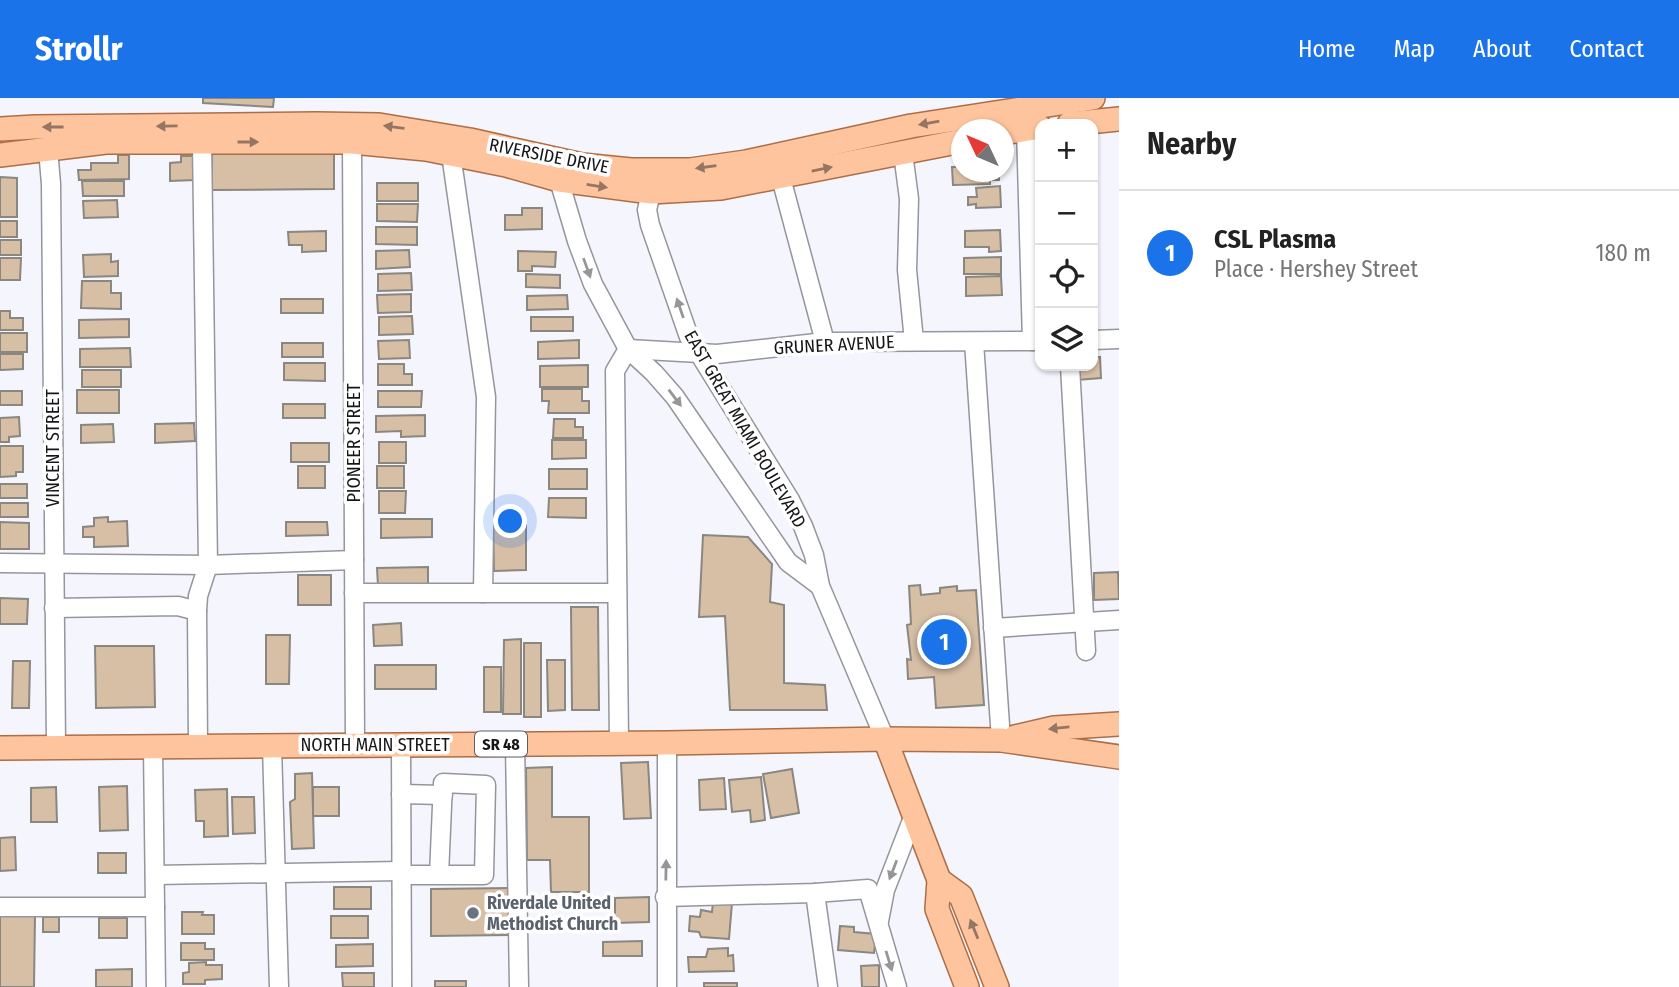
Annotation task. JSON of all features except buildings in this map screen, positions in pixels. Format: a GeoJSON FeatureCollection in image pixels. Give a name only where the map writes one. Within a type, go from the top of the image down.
{"type":"FeatureCollection","features":[{"type":"Feature","properties":{"kind":"main road","name":"RIVERSIDE DRIVE"},"geometry":{"type":"LineString","coordinates":[[0,129],[379,125],[470,140],[582,165],[631,170],[690,170],[746,162],[911,126],[1093,98]]}},
{"type":"Feature","properties":{"kind":"main road"},"geometry":{"type":"LineString","coordinates":[[1098,122],[1119,120]]}},
{"type":"Feature","properties":{"kind":"main road"},"geometry":{"type":"LineString","coordinates":[[1014,131],[1033,128]]}},
{"type":"Feature","properties":{"kind":"main road","name":"RIVERSIDE DRIVE"},"geometry":{"type":"LineString","coordinates":[[0,155],[106,142],[352,142],[408,146],[451,153],[559,180],[651,192],[721,188],[951,143]]}},
{"type":"Feature","properties":{"kind":"main road","name":"NORTH MAIN STREET"},"geometry":{"type":"LineString","coordinates":[[1001,740],[1054,728],[1119,724]]}},
{"type":"Feature","properties":{"kind":"main road"},"geometry":{"type":"LineString","coordinates":[[885,738],[939,880],[937,909],[967,987]]}},
{"type":"Feature","properties":{"kind":"main road","name":"NORTH MAIN STREET"},"geometry":{"type":"LineString","coordinates":[[0,748],[667,743],[885,738],[1001,740],[1119,757]]}},
{"type":"Feature","properties":{"kind":"main road"},"geometry":{"type":"LineString","coordinates":[[939,880],[961,896],[998,987]]}},
{"type":"Feature","properties":{"kind":"street"},"geometry":{"type":"LineString","coordinates":[[1033,128],[1036,308]]}},
{"type":"Feature","properties":{"kind":"street","name":"PIONEER STREET"},"geometry":{"type":"LineString","coordinates":[[352,142],[355,745]]}},
{"type":"Feature","properties":{"kind":"street"},"geometry":{"type":"LineString","coordinates":[[198,746],[197,611],[198,596],[208,565],[202,143]]}},
{"type":"Feature","properties":{"kind":"street","name":"VINCENT STREET"},"geometry":{"type":"LineString","coordinates":[[48,149],[51,198],[56,747]]}},
{"type":"Feature","properties":{"kind":"street"},"geometry":{"type":"LineString","coordinates":[[451,153],[486,397],[483,593]]}},
{"type":"Feature","properties":{"kind":"street"},"geometry":{"type":"LineString","coordinates":[[903,153],[909,199],[907,270],[914,341]]}},
{"type":"Feature","properties":{"kind":"street"},"geometry":{"type":"LineString","coordinates":[[781,178],[825,342]]}},
{"type":"Feature","properties":{"kind":"street","name":"EAST GREAT MIAMI BOULEVARD"},"geometry":{"type":"LineString","coordinates":[[559,180],[593,284],[628,349],[675,397],[788,562],[820,586]]}},
{"type":"Feature","properties":{"kind":"street","name":"EAST GREAT MIAMI BOULEVARD"},"geometry":{"type":"LineString","coordinates":[[651,192],[648,210],[653,237],[689,337],[790,500],[814,555],[820,586],[885,738]]}},
{"type":"Feature","properties":{"kind":"street"},"geometry":{"type":"LineString","coordinates":[[1098,340],[1119,339]]}},
{"type":"Feature","properties":{"kind":"street","name":"GRUNER AVENUE"},"geometry":{"type":"LineString","coordinates":[[628,349],[700,354],[825,342],[1035,341]]}},
{"type":"Feature","properties":{"kind":"street"},"geometry":{"type":"LineString","coordinates":[[974,342],[1001,740]]}},
{"type":"Feature","properties":{"kind":"street"},"geometry":{"type":"LineString","coordinates":[[619,743],[615,370],[628,349]]}},
{"type":"Feature","properties":{"kind":"street"},"geometry":{"type":"LineString","coordinates":[[1070,371],[1086,651]]}},
{"type":"Feature","properties":{"kind":"street"},"geometry":{"type":"LineString","coordinates":[[0,563],[208,565],[354,560]]}},
{"type":"Feature","properties":{"kind":"street"},"geometry":{"type":"LineString","coordinates":[[354,593],[617,593]]}},
{"type":"Feature","properties":{"kind":"street"},"geometry":{"type":"LineString","coordinates":[[54,608],[178,606],[197,611]]}},
{"type":"Feature","properties":{"kind":"street"},"geometry":{"type":"LineString","coordinates":[[993,628],[1119,620]]}},
{"type":"Feature","properties":{"kind":"street"},"geometry":{"type":"LineString","coordinates":[[667,743],[667,987]]}},
{"type":"Feature","properties":{"kind":"street"},"geometry":{"type":"LineString","coordinates":[[515,744],[520,987]]}},
{"type":"Feature","properties":{"kind":"street"},"geometry":{"type":"LineString","coordinates":[[401,745],[402,987]]}},
{"type":"Feature","properties":{"kind":"street"},"geometry":{"type":"LineString","coordinates":[[272,746],[279,987]]}},
{"type":"Feature","properties":{"kind":"street"},"geometry":{"type":"LineString","coordinates":[[153,747],[156,987]]}},
{"type":"Feature","properties":{"kind":"street"},"geometry":{"type":"LineString","coordinates":[[155,876],[277,873],[401,873],[439,875],[484,875],[486,785],[443,783],[439,875]]}},
{"type":"Feature","properties":{"kind":"street"},"geometry":{"type":"LineString","coordinates":[[401,794],[443,795]]}},
{"type":"Feature","properties":{"kind":"street"},"geometry":{"type":"LineString","coordinates":[[485,807],[516,807]]}},
{"type":"Feature","properties":{"kind":"street"},"geometry":{"type":"LineString","coordinates":[[879,926],[882,901],[914,815]]}},
{"type":"Feature","properties":{"kind":"street"},"geometry":{"type":"LineString","coordinates":[[665,897],[868,889],[897,987]]}},
{"type":"Feature","properties":{"kind":"street"},"geometry":{"type":"LineString","coordinates":[[815,893],[828,987]]}},
{"type":"Feature","properties":{"kind":"street"},"geometry":{"type":"LineString","coordinates":[[0,907],[155,906]]}},
{"type":"Feature","properties":{"kind":"place","name":"CSL Plasma"},"geometry":{"type":"Point","coordinates":[944,642]}},
{"type":"Feature","properties":{"kind":"place","name":"Riverdale United Methodist Church"},"geometry":{"type":"Point","coordinates":[473,913]}}]}
